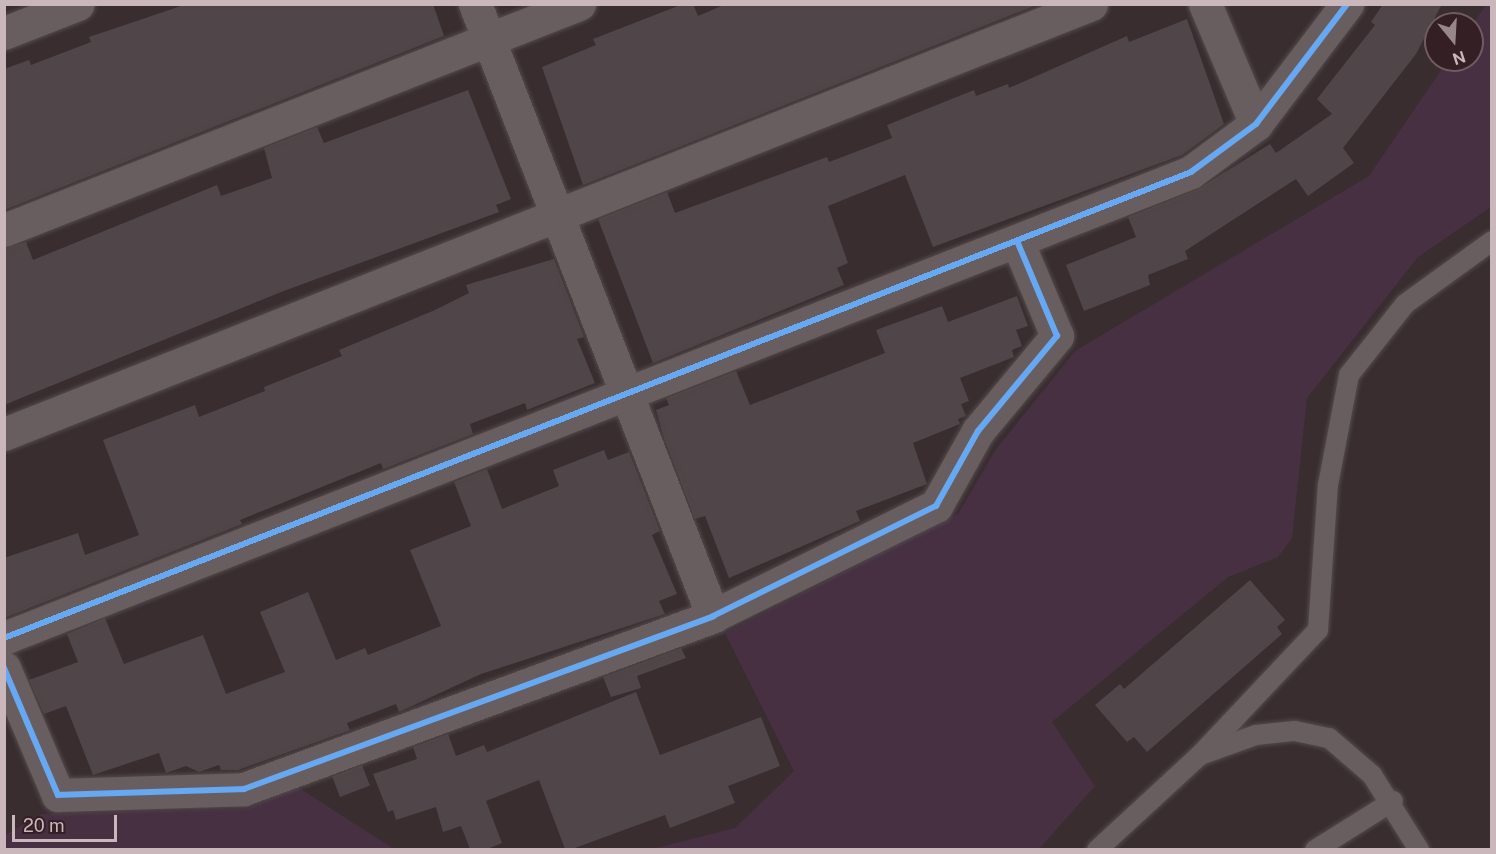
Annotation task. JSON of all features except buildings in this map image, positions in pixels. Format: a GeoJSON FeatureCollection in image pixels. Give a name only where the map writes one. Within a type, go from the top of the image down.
{"type":"FeatureCollection","features":[{"type":"Feature","properties":{"kind":"street"},"geometry":{"type":"LineString","coordinates":[[4,33],[78,4]]}},
{"type":"Feature","properties":{"kind":"street"},"geometry":{"type":"LineString","coordinates":[[475,4],[713,616]]}},
{"type":"Feature","properties":{"kind":"street"},"geometry":{"type":"LineString","coordinates":[[4,230],[579,4]]}},
{"type":"Feature","properties":{"kind":"street"},"geometry":{"type":"LineString","coordinates":[[4,434],[1092,4]]}},
{"type":"Feature","properties":{"kind":"street"},"geometry":{"type":"LineString","coordinates":[[1205,4],[1256,124]]}},
{"type":"Feature","properties":{"kind":"street"},"geometry":{"type":"LineString","coordinates":[[4,638],[628,396],[1191,172],[1256,124],[1347,4]]}},
{"type":"Feature","properties":{"kind":"street"},"geometry":{"type":"LineString","coordinates":[[4,668],[58,795],[244,789],[713,616],[936,506],[978,431],[1057,336],[1017,241]]}},
{"type":"Feature","properties":{"kind":"lane"},"geometry":{"type":"LineString","coordinates":[[1097,849],[1200,755],[1318,630],[1328,485],[1348,375],[1405,304],[1491,241]]}},
{"type":"Feature","properties":{"kind":"lane"},"geometry":{"type":"LineString","coordinates":[[1200,755],[1256,735],[1295,731],[1329,738],[1393,801],[1419,849]]}},
{"type":"Feature","properties":{"kind":"lane"},"geometry":{"type":"LineString","coordinates":[[1315,849],[1393,801]]}},
{"type":"Feature","properties":{"kind":"shaded area"},"geometry":{"type":"Polygon","coordinates":[[[1486,5],[1492,5],[1491,207],[1418,257],[1307,398],[1292,538],[1278,557],[1228,577],[1052,722],[1095,786],[1039,849],[652,849],[735,828],[794,771],[725,633],[958,514],[996,449],[1075,351],[1369,176],[1440,72],[1484,72],[1484,12],[1481,12],[1486,5]]]}},
{"type":"Feature","properties":{"kind":"shaded area"},"geometry":{"type":"Polygon","coordinates":[[[296,786],[394,849],[5,850],[5,835],[42,814],[247,809],[296,786]]]}},
{"type":"Feature","properties":{"kind":"cycle path"},"geometry":{"type":"LineString","coordinates":[[4,638],[1191,172],[1256,124],[1347,4]]}},
{"type":"Feature","properties":{"kind":"cycle path"},"geometry":{"type":"LineString","coordinates":[[4,668],[58,795],[244,789],[713,616],[936,506],[978,431],[1057,336],[1017,241]]}}]}
